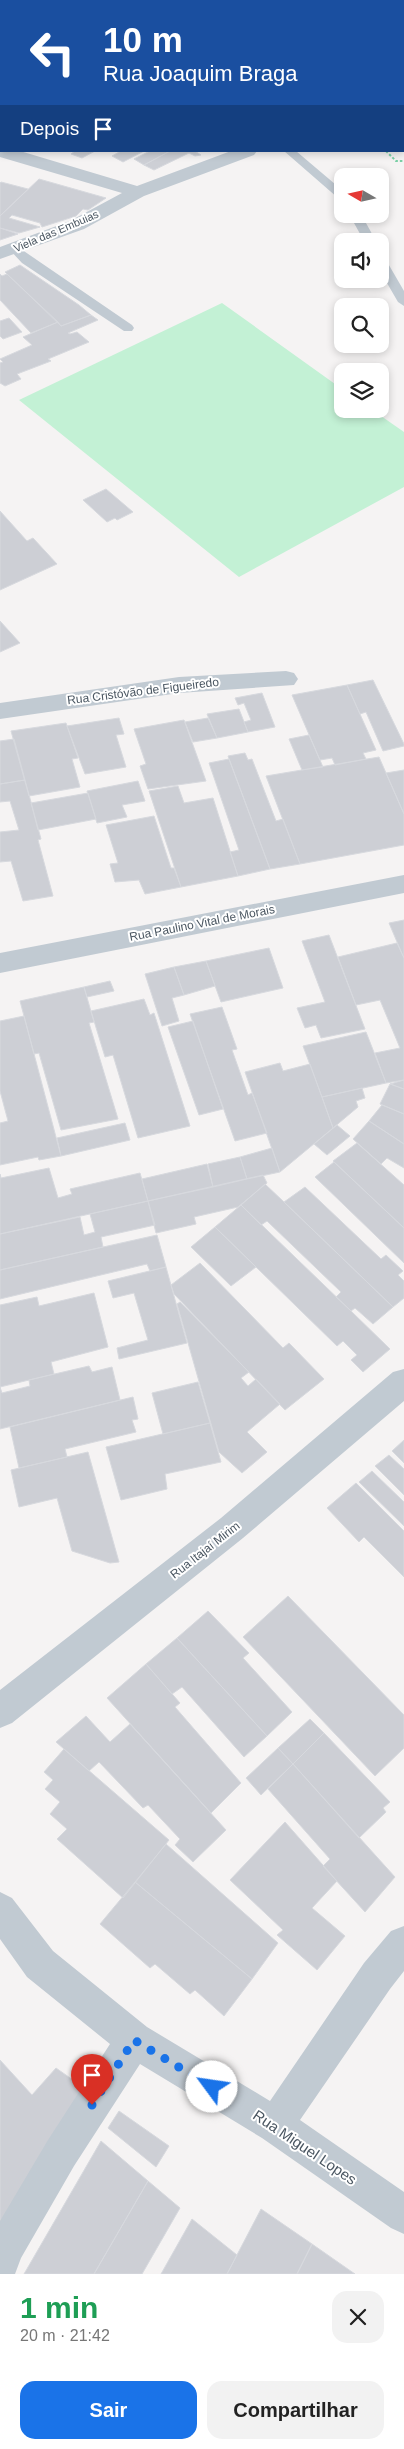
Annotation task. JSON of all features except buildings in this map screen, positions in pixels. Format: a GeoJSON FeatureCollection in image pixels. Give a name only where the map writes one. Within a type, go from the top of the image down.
{"type":"FeatureCollection","features":[{"type":"Feature","properties":{"kind":"street"},"geometry":{"type":"LineString","coordinates":[[3,152],[138,192]]}},
{"type":"Feature","properties":{"kind":"street","name":"Viela das Embuias"},"geometry":{"type":"LineString","coordinates":[[8,251],[77,225],[138,192],[245,152]]}},
{"type":"Feature","properties":{"kind":"street","name":"Rua Cristóvão de Figueiredo"},"geometry":{"type":"LineString","coordinates":[[0,711],[203,683],[246,679],[286,679]]}},
{"type":"Feature","properties":{"kind":"street","name":"Rua Paulino Vital de Morais"},"geometry":{"type":"LineString","coordinates":[[0,963],[404,884]]}},
{"type":"Feature","properties":{"kind":"street","name":"Rua Itajaí Mirim"},"geometry":{"type":"LineString","coordinates":[[0,1711],[232,1528],[404,1382]]}},
{"type":"Feature","properties":{"kind":"street","name":"Rua Miguel Lopes"},"geometry":{"type":"LineString","coordinates":[[0,1910],[40,1964],[134,2040],[275,2125],[404,2215]]}},
{"type":"Feature","properties":{"kind":"street"},"geometry":{"type":"LineString","coordinates":[[275,2125],[377,1976],[404,1944]]}},
{"type":"Feature","properties":{"kind":"street"},"geometry":{"type":"LineString","coordinates":[[0,2263],[6,2247],[61,2153],[134,2040]]}},
{"type":"Feature","properties":{"kind":"lane"},"geometry":{"type":"LineString","coordinates":[[290,152],[334,189]]}},
{"type":"Feature","properties":{"kind":"lane"},"geometry":{"type":"LineString","coordinates":[[8,251],[26,260],[128,328]]}},
{"type":"Feature","properties":{"kind":"lane"},"geometry":{"type":"LineString","coordinates":[[389,276],[404,302]]}},
{"type":"Feature","properties":{"kind":"path"},"geometry":{"type":"LineString","coordinates":[[387,152],[396,161],[404,161]]}},
{"type":"Feature","properties":{"kind":"green space"},"geometry":{"type":"Polygon","coordinates":[[[222,303],[334,383],[334,418],[384,418],[404,432],[404,487],[239,577],[19,400],[222,303]]]}},
{"type":"Feature","properties":{"kind":"route"},"geometry":{"type":"LineString","coordinates":[[92,2105],[134,2040],[212,2087]]}}]}
